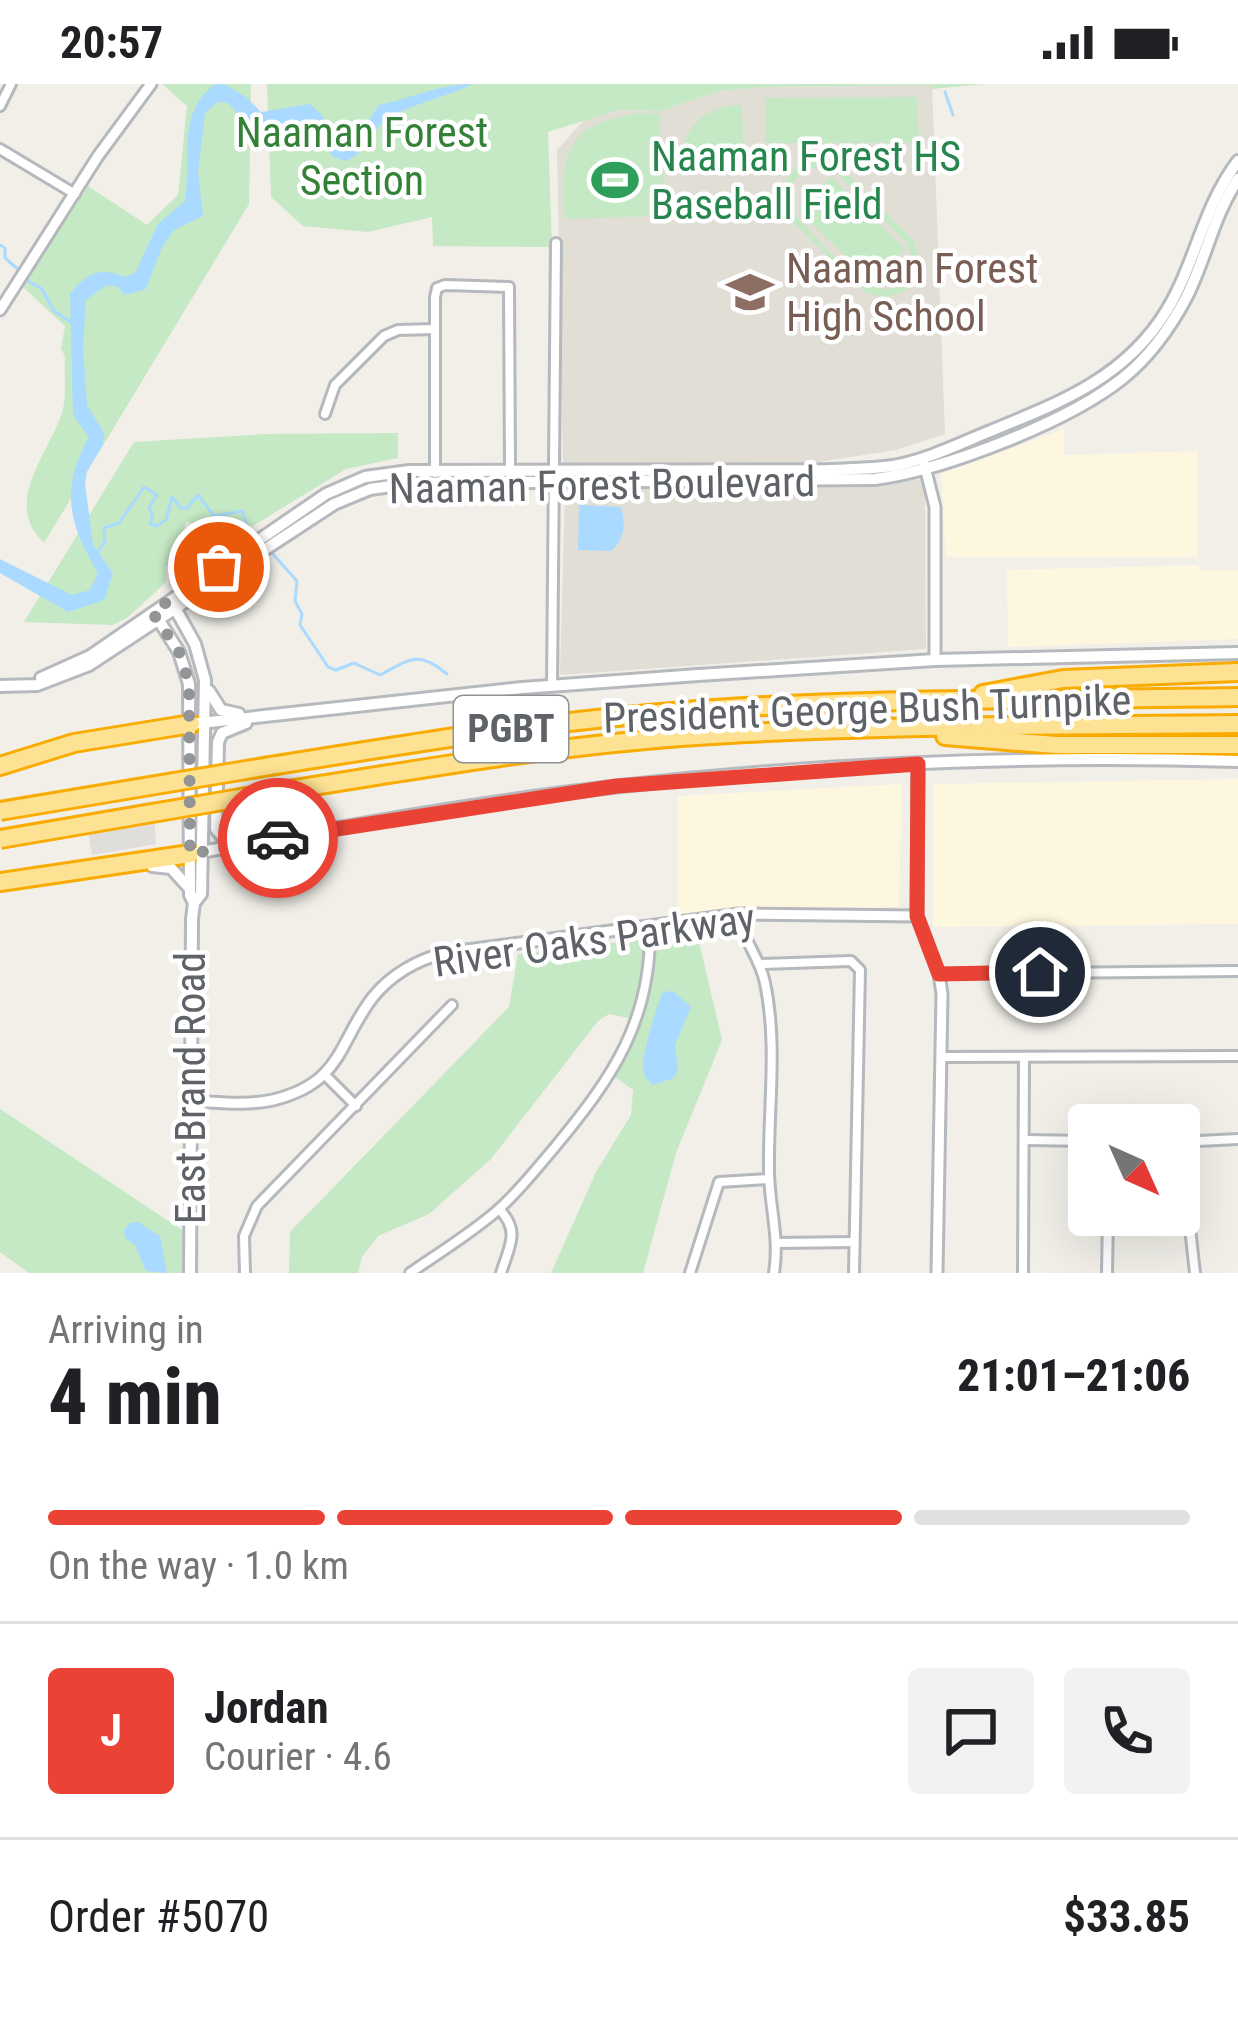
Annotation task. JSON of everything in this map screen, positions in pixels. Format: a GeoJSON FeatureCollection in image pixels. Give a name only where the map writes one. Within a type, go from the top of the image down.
{"type":"FeatureCollection","features":[{"type":"Feature","properties":{"kind":"highway"},"geometry":{"type":"LineString","coordinates":[[953,701],[1063,679],[1238,672]]}},
{"type":"Feature","properties":{"kind":"highway","name":"President George Bush Turnpike"},"geometry":{"type":"LineString","coordinates":[[0,811],[493,731],[627,716],[785,705],[1238,697]]}},
{"type":"Feature","properties":{"kind":"highway"},"geometry":{"type":"LineString","coordinates":[[0,766],[74,742],[198,724]]}},
{"type":"Feature","properties":{"kind":"highway","name":"President George Bush Turnpike"},"geometry":{"type":"LineString","coordinates":[[0,839],[446,764],[679,737],[909,727],[1238,724]]}},
{"type":"Feature","properties":{"kind":"highway"},"geometry":{"type":"LineString","coordinates":[[909,727],[929,734],[1040,745],[1238,745]]}},
{"type":"Feature","properties":{"kind":"highway"},"geometry":{"type":"LineString","coordinates":[[0,882],[196,853]]}},
{"type":"Feature","properties":{"kind":"main road","name":"Naaman Forest Boulevard"},"geometry":{"type":"LineString","coordinates":[[924,464],[1094,386],[1137,350],[1169,307],[1203,220],[1238,161]]}},
{"type":"Feature","properties":{"kind":"main road","name":"Naaman Forest Boulevard"},"geometry":{"type":"LineString","coordinates":[[435,477],[826,475],[874,479],[1012,437],[1108,390],[1145,357],[1187,296],[1214,222],[1238,179]]}},
{"type":"Feature","properties":{"kind":"main road"},"geometry":{"type":"LineString","coordinates":[[1012,437],[1023,418]]}},
{"type":"Feature","properties":{"kind":"main road","name":"Naaman Forest Boulevard"},"geometry":{"type":"LineString","coordinates":[[0,686],[14,686],[77,663],[156,617],[331,499],[435,477],[510,472],[555,477]]}},
{"type":"Feature","properties":{"kind":"main road","name":"East Brand Road"},"geometry":{"type":"LineString","coordinates":[[173,606],[195,644],[205,680],[198,724],[196,853],[201,894],[194,903]]}},
{"type":"Feature","properties":{"kind":"main road","name":"East Brand Road"},"geometry":{"type":"LineString","coordinates":[[156,617],[184,663],[198,724]]}},
{"type":"Feature","properties":{"kind":"main road"},"geometry":{"type":"LineString","coordinates":[[198,724],[552,686],[935,660],[1238,653]]}},
{"type":"Feature","properties":{"kind":"main road"},"geometry":{"type":"LineString","coordinates":[[205,680],[217,706],[230,714],[289,712]]}},
{"type":"Feature","properties":{"kind":"main road"},"geometry":{"type":"LineString","coordinates":[[262,840],[230,840],[216,829],[218,742],[230,728],[289,712]]}},
{"type":"Feature","properties":{"kind":"main road"},"geometry":{"type":"LineString","coordinates":[[196,853],[617,786],[918,764],[1238,761]]}},
{"type":"Feature","properties":{"kind":"main road","name":"East Brand Road"},"geometry":{"type":"LineString","coordinates":[[190,1273],[194,903],[190,889],[196,853]]}},
{"type":"Feature","properties":{"kind":"main road"},"geometry":{"type":"LineString","coordinates":[[132,864],[171,868],[190,889]]}},
{"type":"Feature","properties":{"kind":"street"},"geometry":{"type":"LineString","coordinates":[[0,106],[11,84]]}},
{"type":"Feature","properties":{"kind":"street"},"geometry":{"type":"LineString","coordinates":[[0,310],[151,84]]}},
{"type":"Feature","properties":{"kind":"street"},"geometry":{"type":"LineString","coordinates":[[0,149],[75,194]]}},
{"type":"Feature","properties":{"kind":"street"},"geometry":{"type":"LineString","coordinates":[[552,686],[556,243]]}},
{"type":"Feature","properties":{"kind":"street"},"geometry":{"type":"LineString","coordinates":[[435,477],[437,289],[445,285],[509,287],[510,472]]}},
{"type":"Feature","properties":{"kind":"street"},"geometry":{"type":"LineString","coordinates":[[325,415],[335,385],[384,336],[398,330],[435,329]]}},
{"type":"Feature","properties":{"kind":"street"},"geometry":{"type":"LineString","coordinates":[[924,464],[935,506],[935,660]]}},
{"type":"Feature","properties":{"kind":"street"},"geometry":{"type":"LineString","coordinates":[[918,764],[917,916],[939,974],[937,1273]]}},
{"type":"Feature","properties":{"kind":"street"},"geometry":{"type":"LineString","coordinates":[[739,914],[741,930],[760,964],[770,1021],[774,1273]]}},
{"type":"Feature","properties":{"kind":"street","name":"River Oaks Parkway"},"geometry":{"type":"LineString","coordinates":[[189,1101],[272,1100],[308,1085],[324,1074],[350,1042],[376,993],[428,957],[739,914],[917,916]]}},
{"type":"Feature","properties":{"kind":"street"},"geometry":{"type":"LineString","coordinates":[[410,1273],[499,1209],[567,1132],[621,1058],[642,1007],[650,926]]}},
{"type":"Feature","properties":{"kind":"street"},"geometry":{"type":"LineString","coordinates":[[760,964],[857,964],[854,1273]]}},
{"type":"Feature","properties":{"kind":"street"},"geometry":{"type":"LineString","coordinates":[[939,974],[1238,971]]}},
{"type":"Feature","properties":{"kind":"street"},"geometry":{"type":"LineString","coordinates":[[245,1273],[244,1236],[257,1206],[452,1006]]}},
{"type":"Feature","properties":{"kind":"street"},"geometry":{"type":"LineString","coordinates":[[941,1057],[1238,1056]]}},
{"type":"Feature","properties":{"kind":"street"},"geometry":{"type":"LineString","coordinates":[[1023,1273],[1024,1058]]}},
{"type":"Feature","properties":{"kind":"street"},"geometry":{"type":"LineString","coordinates":[[324,1074],[356,1106]]}},
{"type":"Feature","properties":{"kind":"street"},"geometry":{"type":"LineString","coordinates":[[1200,1142],[1238,1139]]}},
{"type":"Feature","properties":{"kind":"street"},"geometry":{"type":"LineString","coordinates":[[1026,1140],[1068,1141]]}},
{"type":"Feature","properties":{"kind":"street"},"geometry":{"type":"LineString","coordinates":[[690,1273],[719,1182],[769,1179]]}},
{"type":"Feature","properties":{"kind":"street"},"geometry":{"type":"LineString","coordinates":[[499,1209],[512,1223],[514,1238],[501,1273]]}},
{"type":"Feature","properties":{"kind":"street"},"geometry":{"type":"LineString","coordinates":[[1107,1273],[1108,1236]]}},
{"type":"Feature","properties":{"kind":"street"},"geometry":{"type":"LineString","coordinates":[[1191,1236],[1195,1273]]}},
{"type":"Feature","properties":{"kind":"street"},"geometry":{"type":"LineString","coordinates":[[777,1243],[854,1242]]}},
{"type":"Feature","properties":{"kind":"shaded area","name":"Naaman Forest High School"},"geometry":{"type":"Polygon","coordinates":[[[932,85],[945,434],[896,450],[812,463],[563,463],[557,150],[584,120],[618,110],[660,111],[719,91],[932,85]]]}},
{"type":"Feature","properties":{"kind":"shaded area"},"geometry":{"type":"Polygon","coordinates":[[[1064,429],[1064,455],[1198,451],[1198,557],[946,557],[941,474],[1064,429]]]}},
{"type":"Feature","properties":{"kind":"shaded area"},"geometry":{"type":"Polygon","coordinates":[[[921,479],[926,649],[560,675],[565,489],[876,487],[921,479]]]}},
{"type":"Feature","properties":{"kind":"shaded area"},"geometry":{"type":"Polygon","coordinates":[[[1198,565],[1199,570],[1238,570],[1238,639],[1008,647],[1007,570],[1198,565]]]}},
{"type":"Feature","properties":{"kind":"shaded area"},"geometry":{"type":"Polygon","coordinates":[[[1238,779],[1238,924],[933,927],[933,784],[1238,779]]]}},
{"type":"Feature","properties":{"kind":"shaded area"},"geometry":{"type":"Polygon","coordinates":[[[902,784],[899,907],[732,909],[678,916],[678,796],[902,784]]]}},
{"type":"Feature","properties":{"kind":"shaded area"},"geometry":{"type":"Polygon","coordinates":[[[153,801],[156,844],[92,855],[85,813],[153,801]]]}},
{"type":"Feature","properties":{"kind":"green space"},"geometry":{"type":"Polygon","coordinates":[[[162,84],[251,84],[249,204],[44,543],[32,528],[28,495],[64,406],[65,356],[61,349],[65,326],[22,286],[88,186],[147,225],[178,195],[187,106],[162,84]]]}},
{"type":"Feature","properties":{"kind":"green space","name":"Naaman Forest Section"},"geometry":{"type":"Polygon","coordinates":[[[267,84],[983,84],[932,89],[931,85],[719,91],[660,111],[618,110],[548,132],[552,247],[433,246],[432,217],[368,232],[303,226],[271,197],[267,84]]]}},
{"type":"Feature","properties":{"kind":"green space"},"geometry":{"type":"Polygon","coordinates":[[[917,97],[919,143],[765,143],[765,98],[917,97]]]}},
{"type":"Feature","properties":{"kind":"green space"},"geometry":{"type":"Polygon","coordinates":[[[742,105],[744,164],[739,169],[680,169],[684,143],[696,122],[716,110],[742,105]]]}},
{"type":"Feature","properties":{"kind":"green space","name":"Naaman Forest HS Baseball Field"},"geometry":{"type":"Polygon","coordinates":[[[639,113],[659,114],[666,212],[661,216],[565,219],[564,175],[573,144],[597,124],[639,113]]]}},
{"type":"Feature","properties":{"kind":"green space"},"geometry":{"type":"Polygon","coordinates":[[[816,160],[844,170],[914,241],[920,265],[908,290],[884,298],[864,292],[787,216],[782,198],[786,180],[797,167],[816,160]],[[817,167],[796,178],[790,190],[794,214],[854,274],[888,289],[902,284],[913,266],[907,243],[836,173],[817,167]]]}},
{"type":"Feature","properties":{"kind":"green space"},"geometry":{"type":"Polygon","coordinates":[[[831,177],[905,249],[872,282],[798,210],[831,177]]]}},
{"type":"Feature","properties":{"kind":"green space"},"geometry":{"type":"Polygon","coordinates":[[[398,433],[398,458],[346,469],[230,540],[206,525],[186,522],[184,530],[192,547],[189,555],[166,566],[166,582],[127,618],[113,625],[24,622],[134,442],[398,433]]]}},
{"type":"Feature","properties":{"kind":"green space"},"geometry":{"type":"Polygon","coordinates":[[[697,933],[722,1040],[676,1153],[643,1273],[551,1273],[596,1172],[631,1115],[633,1090],[605,1070],[629,1018],[609,1014],[598,1021],[491,1159],[429,1214],[378,1236],[362,1257],[358,1273],[289,1273],[290,1232],[509,1007],[518,954],[697,933]]]}},
{"type":"Feature","properties":{"kind":"green space"},"geometry":{"type":"Polygon","coordinates":[[[0,1109],[182,1230],[182,1273],[29,1273],[0,1252],[0,1109]]]}},
{"type":"Feature","properties":{"kind":"water"},"geometry":{"type":"Polygon","coordinates":[[[224,84],[261,112],[309,104],[340,136],[354,142],[379,105],[473,84],[392,116],[345,161],[332,156],[311,120],[253,130],[228,103],[218,102],[205,113],[198,173],[203,216],[174,230],[146,289],[125,295],[118,287],[106,285],[86,300],[87,405],[104,433],[85,483],[93,545],[113,573],[104,600],[68,612],[0,573],[0,559],[72,595],[90,590],[98,573],[80,538],[71,505],[74,473],[89,437],[73,415],[70,294],[94,274],[124,277],[135,273],[158,224],[185,201],[194,110],[214,85],[224,84]]]}},
{"type":"Feature","properties":{"kind":"water"},"geometry":{"type":"Polygon","coordinates":[[[579,505],[621,507],[623,531],[611,551],[578,550],[579,505]]]}},
{"type":"Feature","properties":{"kind":"water"},"geometry":{"type":"Polygon","coordinates":[[[673,991],[691,1007],[675,1045],[678,1070],[674,1078],[653,1085],[646,1078],[643,1062],[663,992],[673,991]]]}},
{"type":"Feature","properties":{"kind":"water"},"geometry":{"type":"Polygon","coordinates":[[[138,1222],[160,1236],[167,1273],[146,1271],[135,1245],[125,1238],[124,1230],[138,1222]]]}},
{"type":"Feature","properties":{"kind":"waterway"},"geometry":{"type":"LineString","coordinates":[[945,92],[953,115]]}},
{"type":"Feature","properties":{"kind":"waterway"},"geometry":{"type":"LineString","coordinates":[[0,245],[5,258],[20,271]]}},
{"type":"Feature","properties":{"kind":"waterway"},"geometry":{"type":"LineString","coordinates":[[26,280],[42,289],[54,311],[71,322]]}},
{"type":"Feature","properties":{"kind":"waterway"},"geometry":{"type":"LineString","coordinates":[[98,552],[105,541],[104,528],[119,523],[144,487],[157,495],[149,508],[153,514],[150,524],[166,520],[172,497],[187,508],[198,495],[214,516],[242,511],[256,536]]}},
{"type":"Feature","properties":{"kind":"waterway"},"geometry":{"type":"LineString","coordinates":[[271,552],[297,581],[300,625],[328,667],[336,670],[354,663],[380,675],[420,659],[447,674]]}},
{"type":"Feature","properties":{"kind":"way so far"},"geometry":{"type":"LineString","coordinates":[[219,567],[152,612],[179,652],[189,683],[190,854],[278,838]]}},
{"type":"Feature","properties":{"kind":"place","name":"Naaman Forest HS Baseball Field"},"geometry":{"type":"Point","coordinates":[615,180]}},
{"type":"Feature","properties":{"kind":"place","name":"Naaman Forest High School"},"geometry":{"type":"Point","coordinates":[750,292]}},
{"type":"Feature","properties":{"kind":"route"},"geometry":{"type":"LineString","coordinates":[[278,838],[617,786],[918,764],[917,916],[939,974],[1040,972]]}}]}
